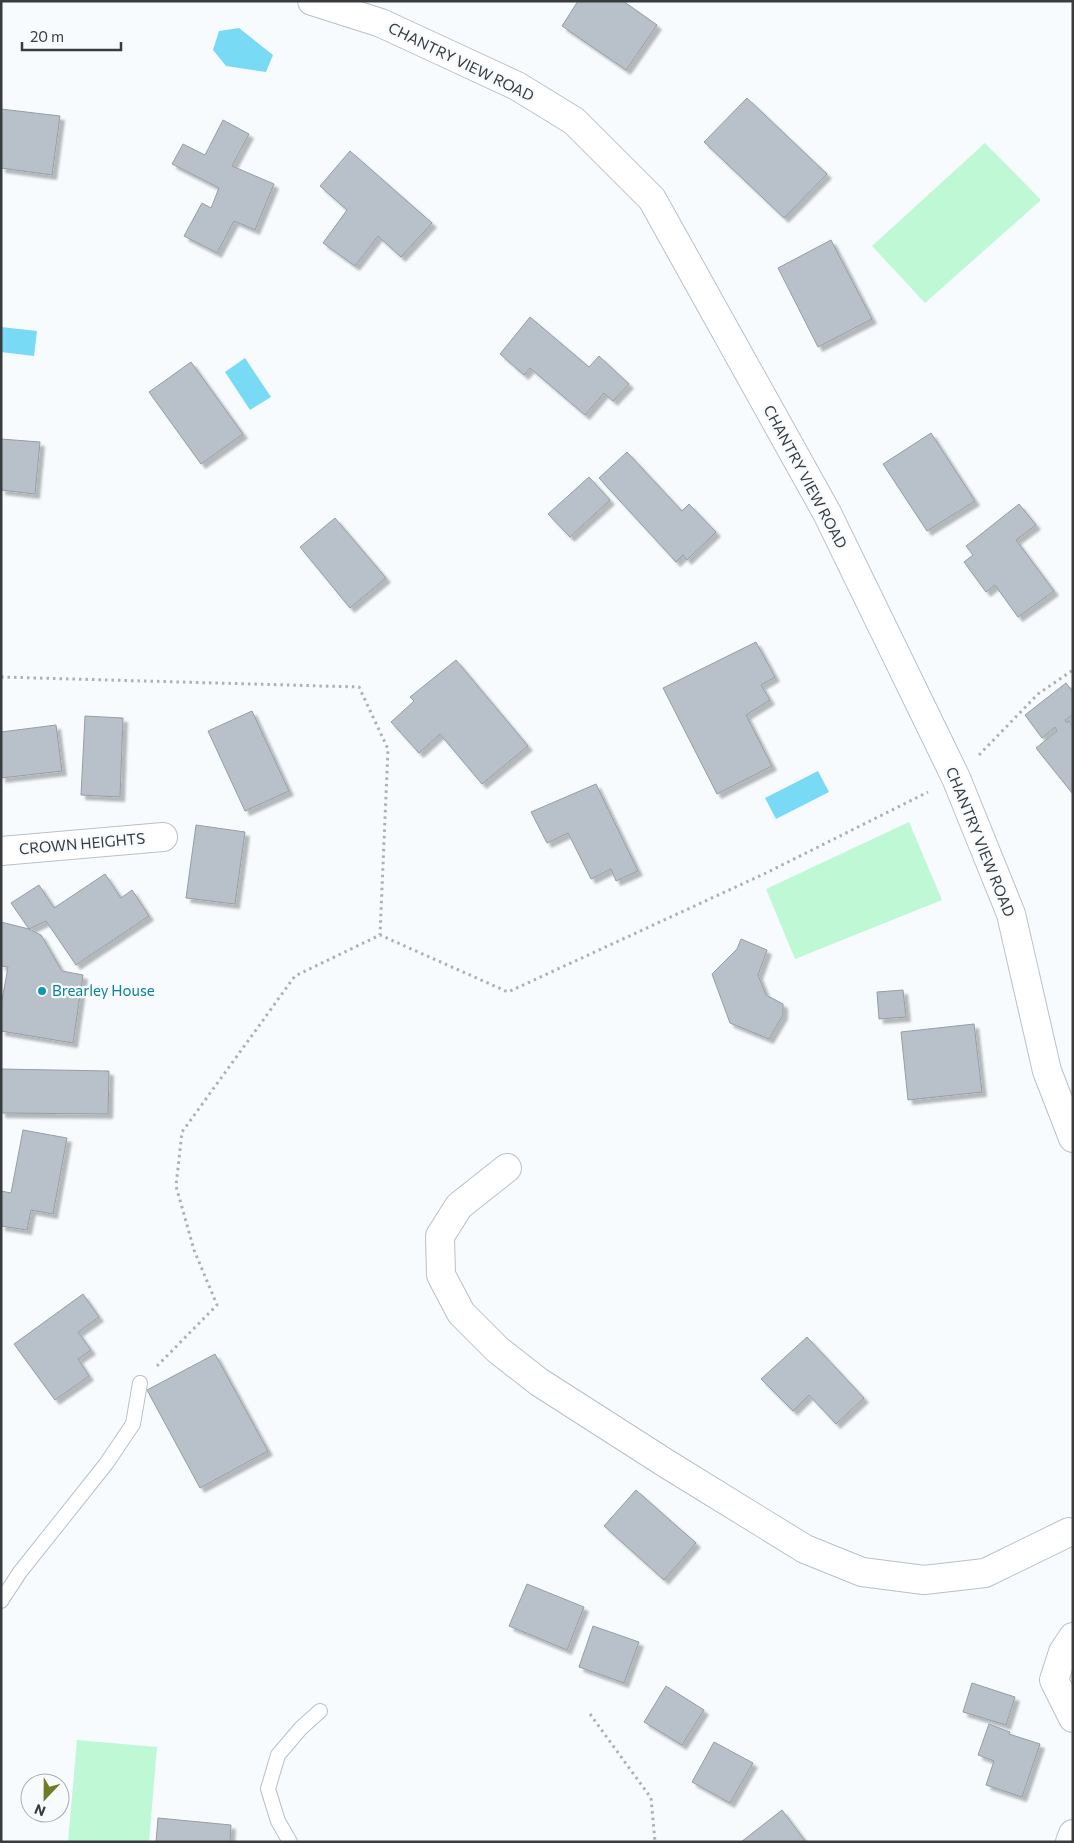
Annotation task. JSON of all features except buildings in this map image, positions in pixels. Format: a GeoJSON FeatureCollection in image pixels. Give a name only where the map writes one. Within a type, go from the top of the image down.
{"type":"FeatureCollection","features":[{"type":"Feature","properties":{"kind":"street","name":"CHANTRY VIEW ROAD"},"geometry":{"type":"LineString","coordinates":[[312,1],[382,23],[517,86],[574,121],[652,199],[827,513],[956,778],[1011,914],[1047,1071],[1073,1138]]}},
{"type":"Feature","properties":{"kind":"street","name":"CROWN HEIGHTS"},"geometry":{"type":"LineString","coordinates":[[1,851],[163,837]]}},
{"type":"Feature","properties":{"kind":"street"},"geometry":{"type":"LineString","coordinates":[[507,1168],[459,1206],[440,1236],[441,1275],[461,1312],[498,1350],[539,1382],[667,1464],[806,1548],[862,1572],[924,1580],[985,1573],[1069,1532],[1073,1533]]}},
{"type":"Feature","properties":{"kind":"street"},"geometry":{"type":"LineString","coordinates":[[1073,1637],[1063,1652],[1054,1680],[1073,1718]]}},
{"type":"Feature","properties":{"kind":"street"},"geometry":{"type":"LineString","coordinates":[[1070,1842],[1073,1834]]}},
{"type":"Feature","properties":{"kind":"lane"},"geometry":{"type":"LineString","coordinates":[[1,1601],[20,1572],[106,1464],[133,1424],[140,1383]]}},
{"type":"Feature","properties":{"kind":"lane"},"geometry":{"type":"LineString","coordinates":[[290,1842],[278,1821],[268,1789],[278,1755],[301,1728],[320,1711]]}},
{"type":"Feature","properties":{"kind":"path"},"geometry":{"type":"LineString","coordinates":[[140,1383],[217,1305],[194,1250],[176,1186],[182,1132],[295,976],[380,935],[508,992],[766,873],[956,778],[1038,694],[1073,670]]}},
{"type":"Feature","properties":{"kind":"path"},"geometry":{"type":"LineString","coordinates":[[1,677],[359,686],[388,749],[380,935]]}},
{"type":"Feature","properties":{"kind":"path"},"geometry":{"type":"LineString","coordinates":[[590,1714],[651,1798],[655,1842]]}},
{"type":"Feature","properties":{"kind":"green space"},"geometry":{"type":"Polygon","coordinates":[[[985,143],[1041,200],[925,303],[872,246],[985,143]]]}},
{"type":"Feature","properties":{"kind":"green space"},"geometry":{"type":"Polygon","coordinates":[[[909,822],[942,900],[795,959],[766,889],[909,822]]]}},
{"type":"Feature","properties":{"kind":"green space"},"geometry":{"type":"Polygon","coordinates":[[[77,1740],[157,1747],[149,1842],[68,1842],[77,1740]]]}},
{"type":"Feature","properties":{"kind":"water"},"geometry":{"type":"Polygon","coordinates":[[[239,28],[273,55],[266,72],[226,66],[213,50],[219,31],[239,28]]]}},
{"type":"Feature","properties":{"kind":"water"},"geometry":{"type":"Polygon","coordinates":[[[1,327],[37,331],[34,356],[1,352],[1,327]]]}},
{"type":"Feature","properties":{"kind":"water"},"geometry":{"type":"Polygon","coordinates":[[[245,358],[271,397],[250,410],[225,372],[245,358]]]}},
{"type":"Feature","properties":{"kind":"water"},"geometry":{"type":"Polygon","coordinates":[[[818,771],[829,792],[776,819],[765,798],[818,771]]]}},
{"type":"Feature","properties":{"kind":"place","name":"Brearley House"},"geometry":{"type":"Point","coordinates":[42,991]}}]}
